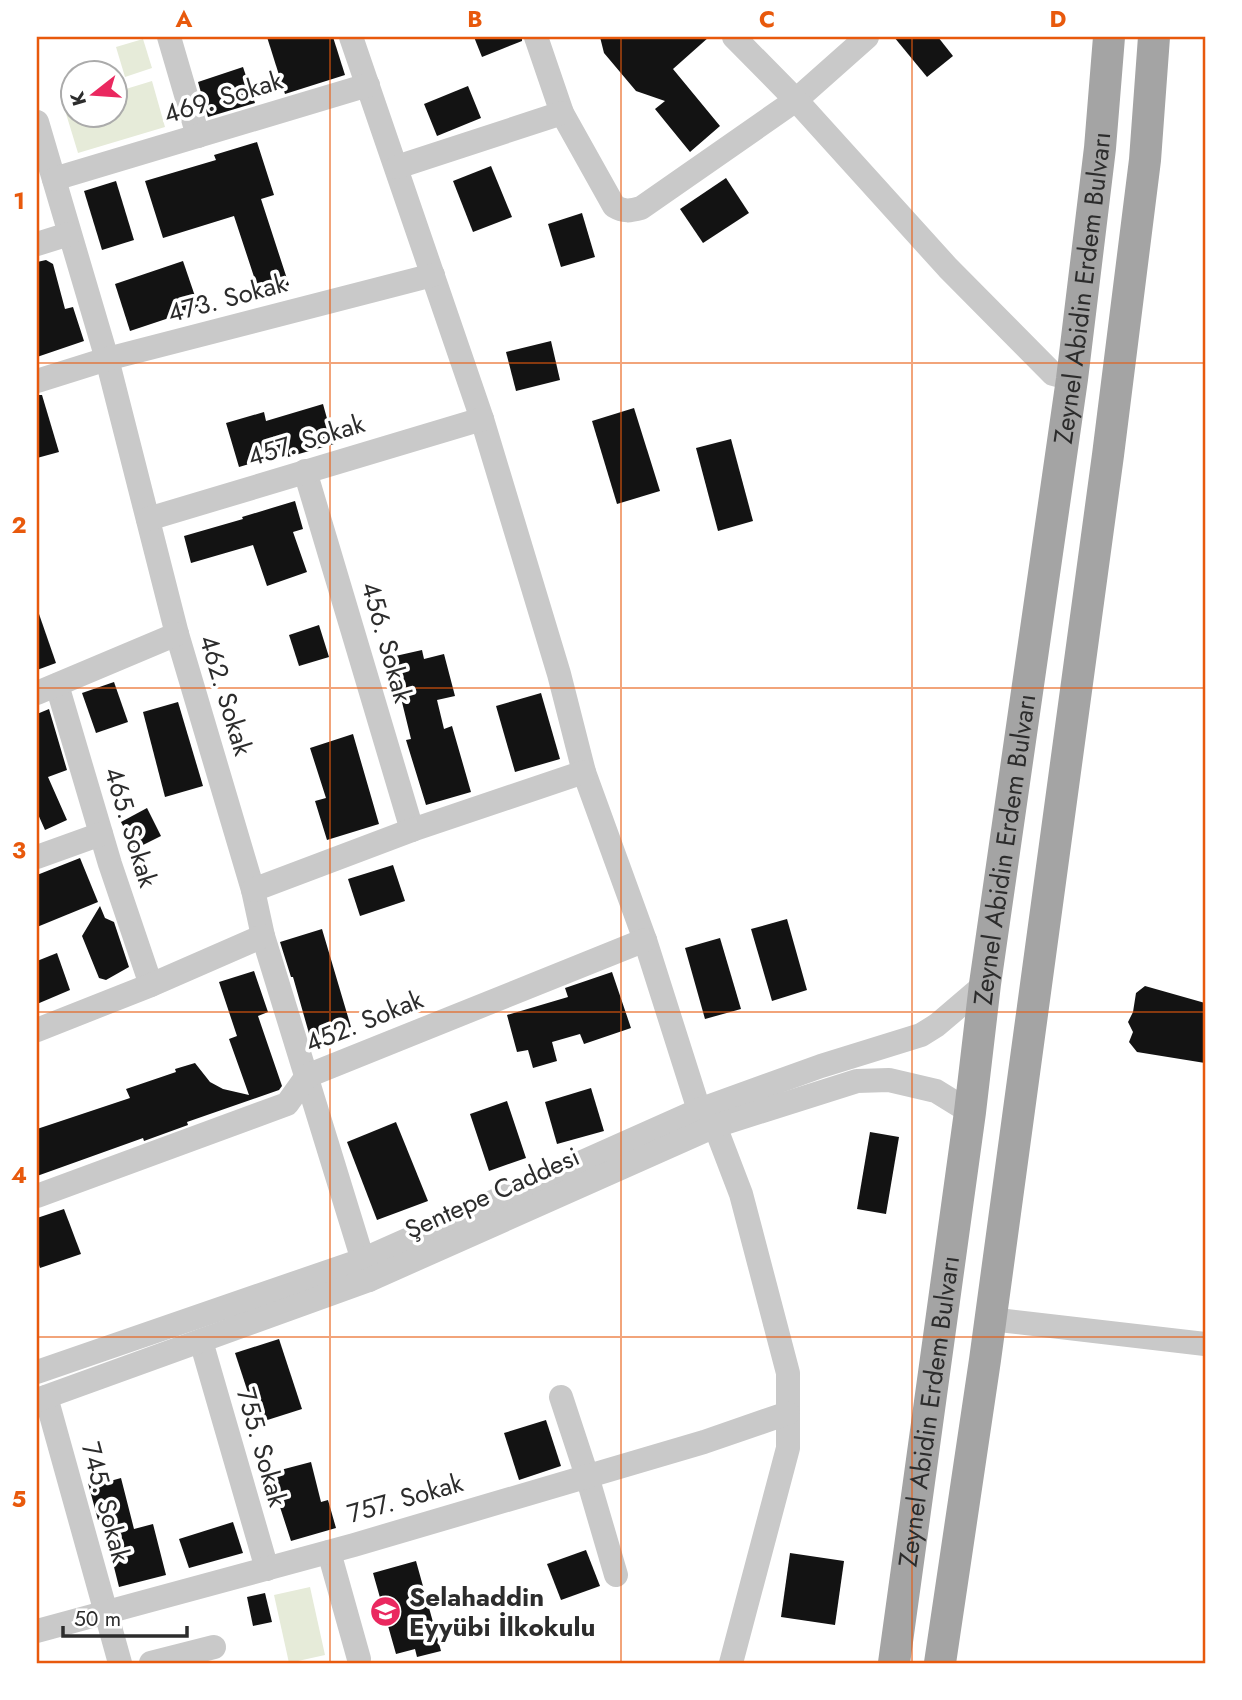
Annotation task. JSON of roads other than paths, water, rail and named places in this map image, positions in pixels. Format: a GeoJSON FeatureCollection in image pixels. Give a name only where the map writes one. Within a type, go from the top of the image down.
{"type":"FeatureCollection","features":[{"type":"Feature","properties":{"kind":"main road","name":"Zeynel Abidin Erdem Bulvarı"},"geometry":{"type":"LineString","coordinates":[[894,1663],[985,985],[1072,379],[1100,148],[1109,37]]}},
{"type":"Feature","properties":{"kind":"main road","name":"Zeynel Abidin Erdem Bulvarı"},"geometry":{"type":"LineString","coordinates":[[940,1663],[990,1319],[1108,455],[1145,160],[1154,37]]}},
{"type":"Feature","properties":{"kind":"street"},"geometry":{"type":"LineString","coordinates":[[169,37],[198,136]]}},
{"type":"Feature","properties":{"kind":"street"},"geometry":{"type":"LineString","coordinates":[[351,37],[482,419],[559,674],[584,772],[707,1118],[741,1194],[788,1373],[788,1448],[731,1663]]}},
{"type":"Feature","properties":{"kind":"street"},"geometry":{"type":"LineString","coordinates":[[536,37],[562,113],[614,206],[623,211],[641,208],[796,100],[867,37]]}},
{"type":"Feature","properties":{"kind":"street"},"geometry":{"type":"LineString","coordinates":[[734,37],[796,100],[967,287],[1053,374],[1072,379]]}},
{"type":"Feature","properties":{"kind":"street","name":"469. Sokak"},"geometry":{"type":"LineString","coordinates":[[54,178],[368,85]]}},
{"type":"Feature","properties":{"kind":"street"},"geometry":{"type":"LineString","coordinates":[[397,167],[562,113]]}},
{"type":"Feature","properties":{"kind":"street","name":"462. Sokak"},"geometry":{"type":"LineString","coordinates":[[37,122],[107,359],[177,634],[253,890],[263,936],[365,1270]]}},
{"type":"Feature","properties":{"kind":"street"},"geometry":{"type":"LineString","coordinates":[[37,244],[69,234]]}},
{"type":"Feature","properties":{"kind":"street","name":"473. Sokak"},"geometry":{"type":"LineString","coordinates":[[37,381],[107,359],[433,275]]}},
{"type":"Feature","properties":{"kind":"street","name":"457. Sokak"},"geometry":{"type":"LineString","coordinates":[[148,519],[482,419]]}},
{"type":"Feature","properties":{"kind":"street","name":"456. Sokak"},"geometry":{"type":"LineString","coordinates":[[306,471],[412,830]]}},
{"type":"Feature","properties":{"kind":"street"},"geometry":{"type":"LineString","coordinates":[[47,689],[177,634]]}},
{"type":"Feature","properties":{"kind":"street","name":"465. Sokak"},"geometry":{"type":"LineString","coordinates":[[47,689],[101,834],[150,985]]}},
{"type":"Feature","properties":{"kind":"street"},"geometry":{"type":"LineString","coordinates":[[253,890],[412,830],[584,772]]}},
{"type":"Feature","properties":{"kind":"street"},"geometry":{"type":"LineString","coordinates":[[37,857],[101,834]]}},
{"type":"Feature","properties":{"kind":"street"},"geometry":{"type":"LineString","coordinates":[[37,1030],[263,936]]}},
{"type":"Feature","properties":{"kind":"street","name":"452. Sokak"},"geometry":{"type":"LineString","coordinates":[[37,1196],[287,1104],[307,1076],[645,940]]}},
{"type":"Feature","properties":{"kind":"street"},"geometry":{"type":"LineString","coordinates":[[707,1118],[821,1066],[921,1035],[985,985]]}},
{"type":"Feature","properties":{"kind":"street","name":"Şentepe Caddesi"},"geometry":{"type":"LineString","coordinates":[[42,1399],[201,1341],[707,1118],[875,1079],[936,1091],[970,1112]]}},
{"type":"Feature","properties":{"kind":"street"},"geometry":{"type":"LineString","coordinates":[[37,1373],[365,1270]]}},
{"type":"Feature","properties":{"kind":"street"},"geometry":{"type":"LineString","coordinates":[[990,1319],[1205,1344]]}},
{"type":"Feature","properties":{"kind":"street","name":"755. Sokak"},"geometry":{"type":"LineString","coordinates":[[201,1341],[267,1569]]}},
{"type":"Feature","properties":{"kind":"street"},"geometry":{"type":"LineString","coordinates":[[561,1397],[616,1574]]}},
{"type":"Feature","properties":{"kind":"street","name":"745. Sokak"},"geometry":{"type":"LineString","coordinates":[[42,1399],[111,1612],[120,1663]]}},
{"type":"Feature","properties":{"kind":"street","name":"757. Sokak"},"geometry":{"type":"LineString","coordinates":[[37,1631],[328,1552],[704,1442],[788,1413]]}},
{"type":"Feature","properties":{"kind":"street"},"geometry":{"type":"LineString","coordinates":[[328,1552],[359,1659]]}},
{"type":"Feature","properties":{"kind":"street"},"geometry":{"type":"LineString","coordinates":[[111,1612],[131,1663]]}},
{"type":"Feature","properties":{"kind":"street"},"geometry":{"type":"LineString","coordinates":[[150,1663],[214,1647]]}},
{"type":"Feature","properties":{"kind":"place","name":"Selahaddin Eyyübi İlkokulu"},"geometry":{"type":"Point","coordinates":[386,1612]}}]}
